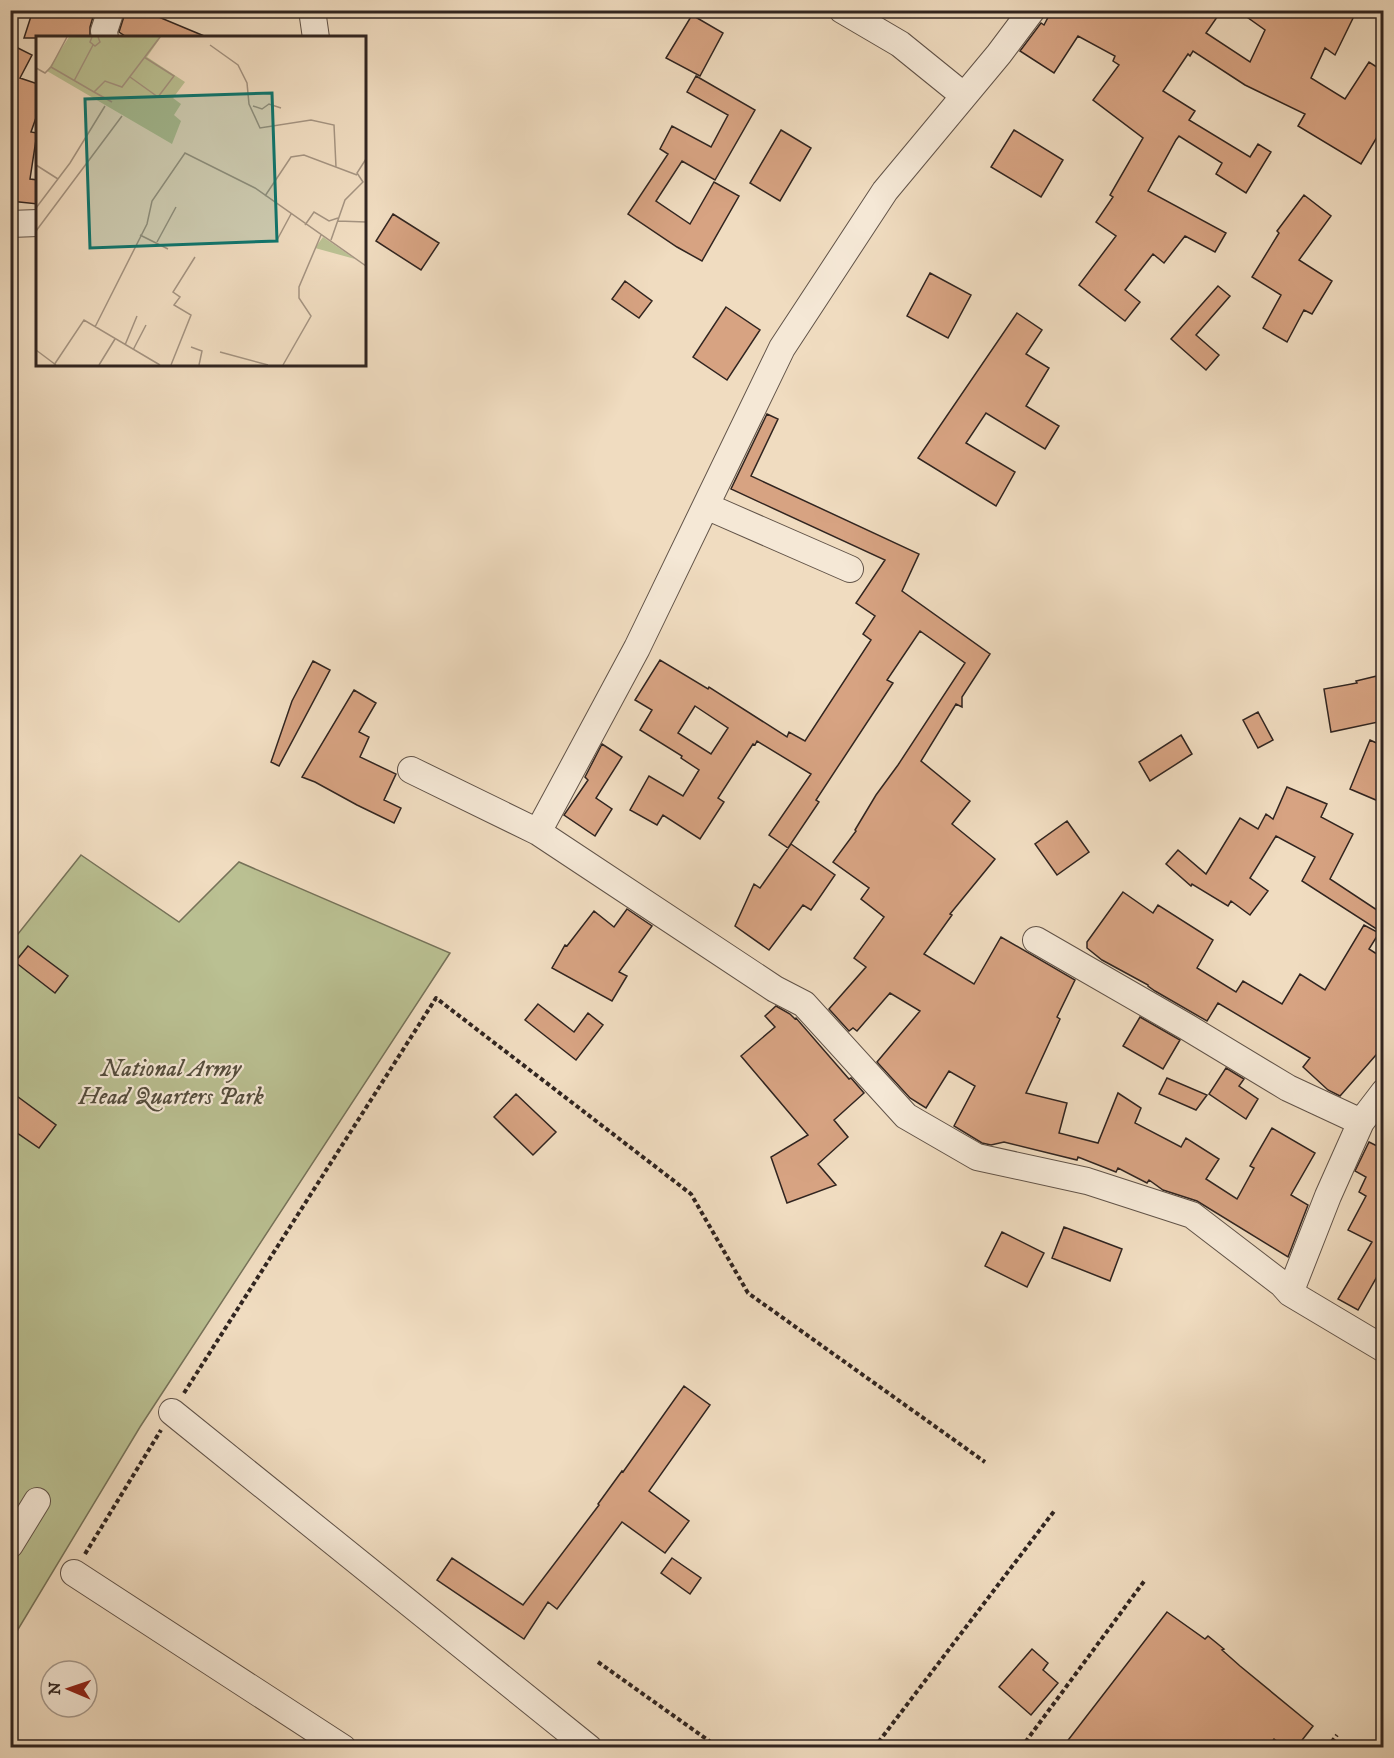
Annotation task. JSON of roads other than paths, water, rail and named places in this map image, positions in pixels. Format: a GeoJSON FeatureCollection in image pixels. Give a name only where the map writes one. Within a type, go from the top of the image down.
{"type":"FeatureCollection","features":[{"type":"Feature","properties":{"kind":"street"},"geometry":{"type":"LineString","coordinates":[[105,36],[104,31],[111,10]]}},
{"type":"Feature","properties":{"kind":"street"},"geometry":{"type":"LineString","coordinates":[[312,10],[316,36]]}},
{"type":"Feature","properties":{"kind":"street"},"geometry":{"type":"LineString","coordinates":[[842,10],[900,44],[963,95]]}},
{"type":"Feature","properties":{"kind":"street"},"geometry":{"type":"LineString","coordinates":[[538,832],[637,648],[782,348],[885,191],[999,54],[1032,10]]}},
{"type":"Feature","properties":{"kind":"street"},"geometry":{"type":"LineString","coordinates":[[10,224],[36,223]]}},
{"type":"Feature","properties":{"kind":"street"},"geometry":{"type":"LineString","coordinates":[[706,506],[850,569]]}},
{"type":"Feature","properties":{"kind":"street"},"geometry":{"type":"LineString","coordinates":[[411,770],[538,832],[775,989],[804,1004],[906,1116],[977,1157],[1087,1181],[1192,1215],[1282,1284],[1290,1293],[1383,1350]]}},
{"type":"Feature","properties":{"kind":"street"},"geometry":{"type":"LineString","coordinates":[[1036,940],[1288,1088],[1361,1122]]}},
{"type":"Feature","properties":{"kind":"street"},"geometry":{"type":"LineString","coordinates":[[1290,1293],[1328,1196],[1361,1122],[1383,1092]]}},
{"type":"Feature","properties":{"kind":"street"},"geometry":{"type":"LineString","coordinates":[[172,1412],[589,1748]]}},
{"type":"Feature","properties":{"kind":"street"},"geometry":{"type":"LineString","coordinates":[[10,1545],[37,1501]]}},
{"type":"Feature","properties":{"kind":"street"},"geometry":{"type":"LineString","coordinates":[[74,1573],[343,1748]]}},
{"type":"Feature","properties":{"kind":"park label","name":"National Army Head Quarters Park"},"geometry":{"type":"Point","coordinates":[171,1083]}}]}
